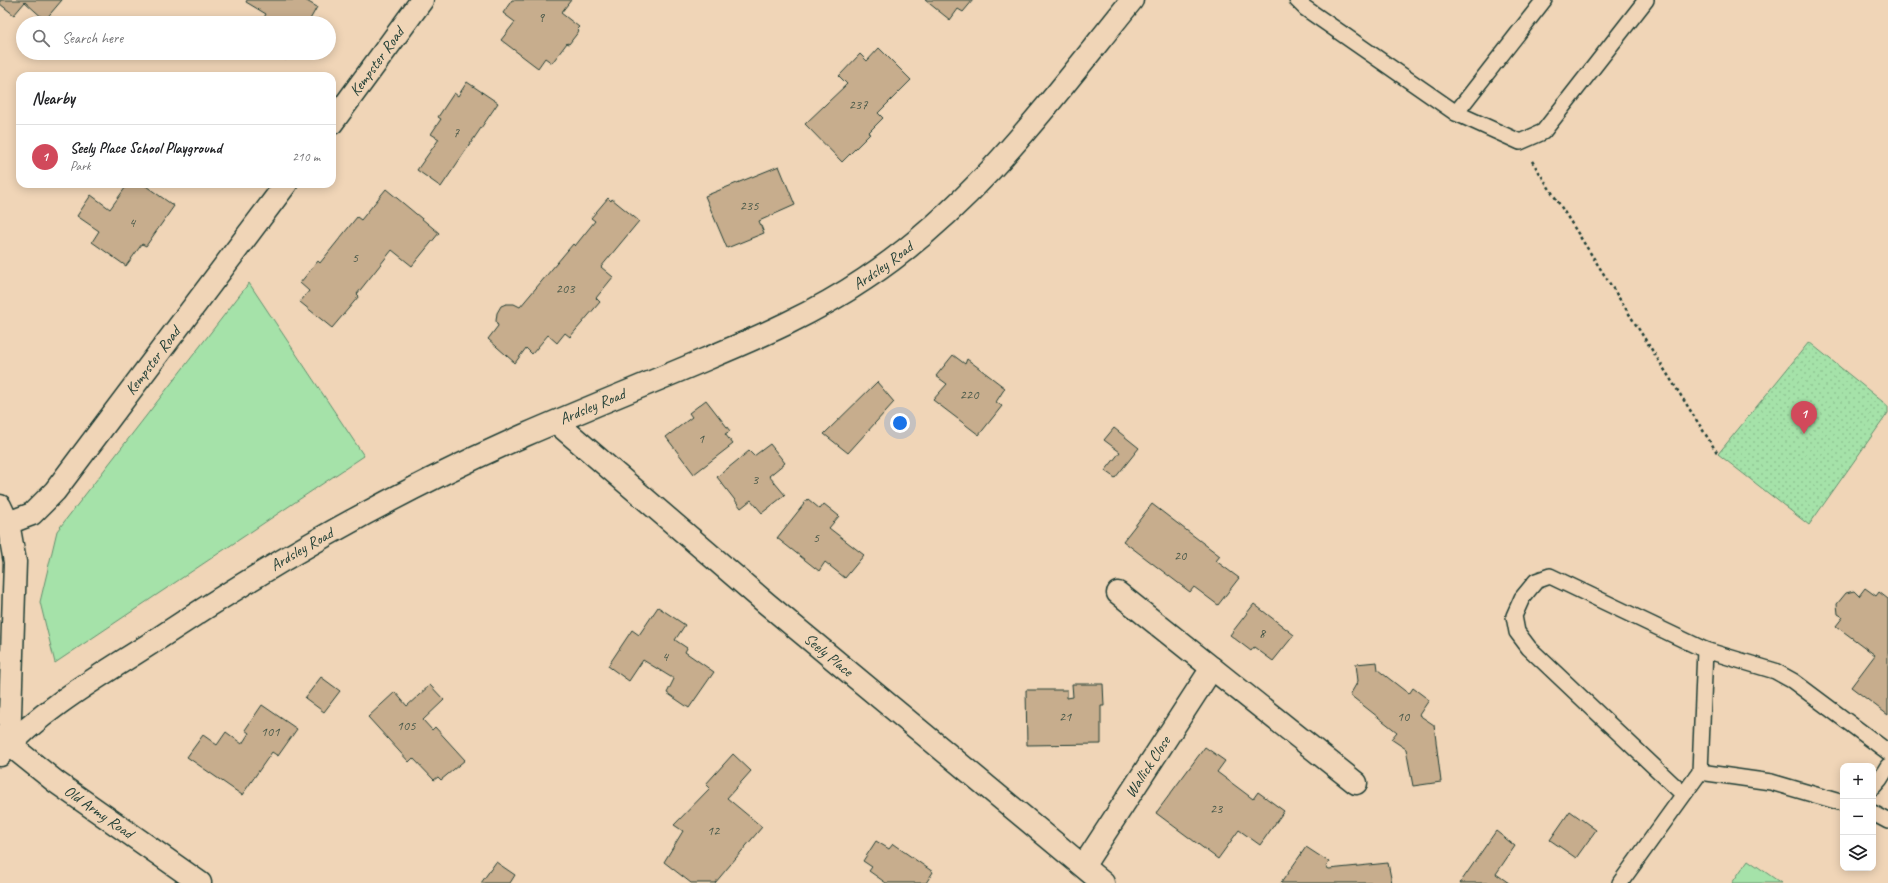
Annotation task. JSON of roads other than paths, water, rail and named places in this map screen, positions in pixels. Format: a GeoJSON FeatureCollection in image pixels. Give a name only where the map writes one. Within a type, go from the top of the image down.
{"type":"FeatureCollection","features":[{"type":"Feature","properties":{"kind":"street","name":"Kempster Road"},"geometry":{"type":"LineString","coordinates":[[336,118],[422,0]]}},
{"type":"Feature","properties":{"kind":"street","name":"Ardsley Road"},"geometry":{"type":"LineString","coordinates":[[3,745],[68,697],[203,609],[325,535],[428,482],[524,436],[749,341],[835,298],[897,257],[954,208],[992,170],[1034,122],[1132,0]]}},
{"type":"Feature","properties":{"kind":"street","name":"Kempster Road"},"geometry":{"type":"LineString","coordinates":[[4,515],[32,514],[55,492],[283,188]]}},
{"type":"Feature","properties":{"kind":"street","name":"Seely Place"},"geometry":{"type":"LineString","coordinates":[[557,423],[766,602],[1084,865],[1103,883]]}},
{"type":"Feature","properties":{"kind":"street"},"geometry":{"type":"LineString","coordinates":[[3,745],[15,579],[13,548],[4,515]]}},
{"type":"Feature","properties":{"kind":"street"},"geometry":{"type":"LineString","coordinates":[[1118,593],[1356,783]]}},
{"type":"Feature","properties":{"kind":"street","name":"Wallick Close"},"geometry":{"type":"LineString","coordinates":[[1084,865],[1212,668]]}},
{"type":"Feature","properties":{"kind":"street","name":"Old Army Road"},"geometry":{"type":"LineString","coordinates":[[3,745],[200,883]]}},
{"type":"Feature","properties":{"kind":"lane"},"geometry":{"type":"LineString","coordinates":[[1297,0],[1305,8],[1456,113],[1520,142],[1543,132],[1646,0]]}},
{"type":"Feature","properties":{"kind":"lane"},"geometry":{"type":"LineString","coordinates":[[1456,113],[1544,0]]}},
{"type":"Feature","properties":{"kind":"lane"},"geometry":{"type":"LineString","coordinates":[[1683,794],[1529,648],[1517,632],[1514,616],[1522,598],[1536,581],[1550,576],[1705,650],[1775,671],[1793,681],[1888,752]]}},
{"type":"Feature","properties":{"kind":"lane"},"geometry":{"type":"LineString","coordinates":[[1620,883],[1700,772],[1705,650]]}},
{"type":"Feature","properties":{"kind":"lane"},"geometry":{"type":"LineString","coordinates":[[1876,784],[1888,766]]}},
{"type":"Feature","properties":{"kind":"lane"},"geometry":{"type":"LineString","coordinates":[[1700,772],[1771,782],[1840,801]]}},
{"type":"Feature","properties":{"kind":"lane"},"geometry":{"type":"LineString","coordinates":[[1876,815],[1888,821]]}},
{"type":"Feature","properties":{"kind":"place","name":"Seely Place School Playground"},"geometry":{"type":"Point","coordinates":[1804,434]}}]}
